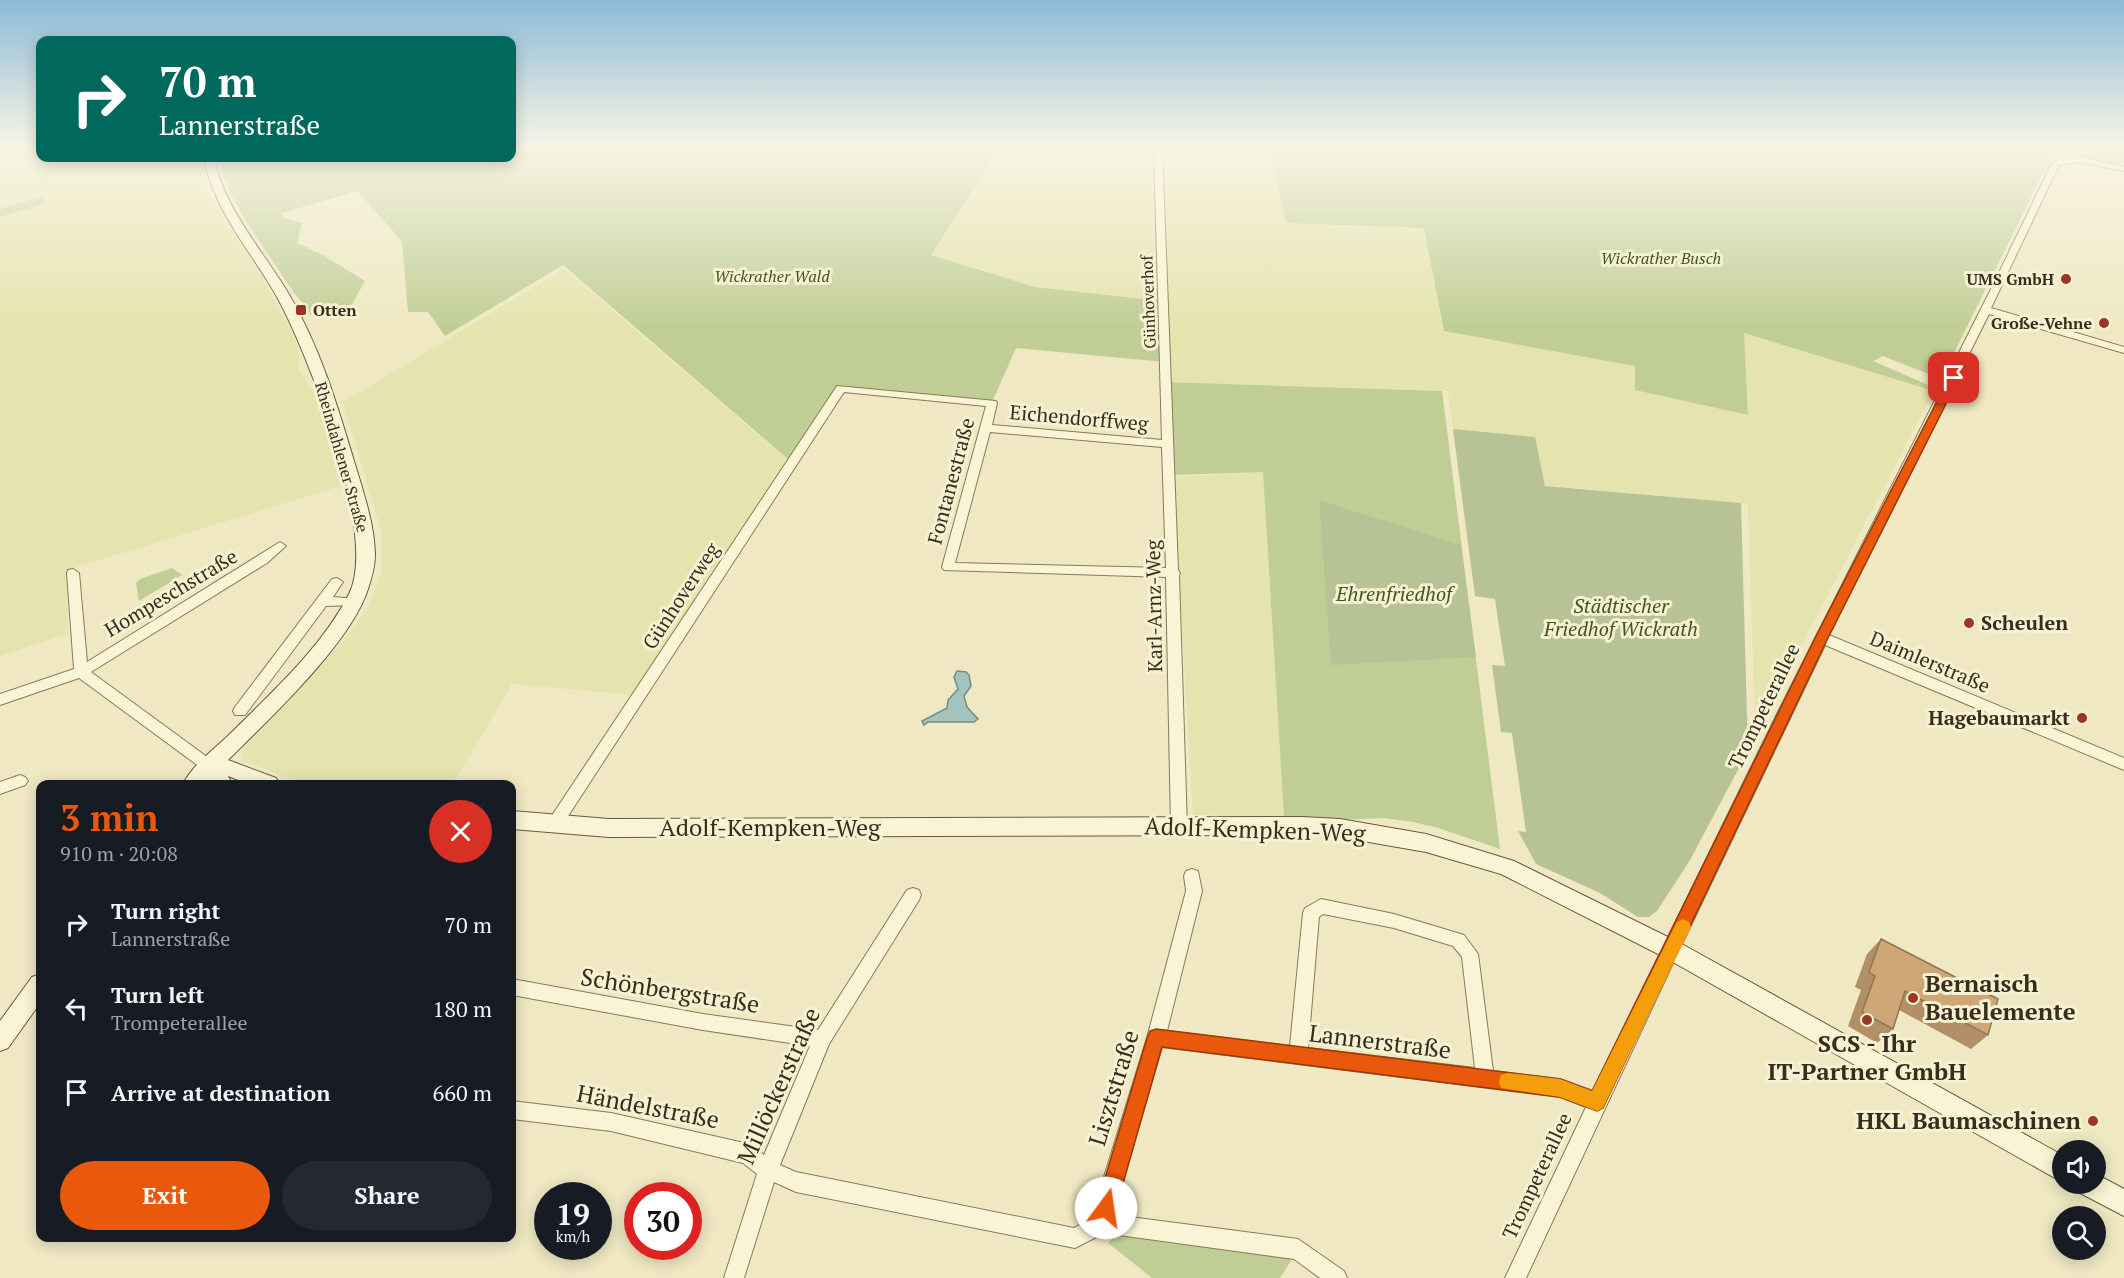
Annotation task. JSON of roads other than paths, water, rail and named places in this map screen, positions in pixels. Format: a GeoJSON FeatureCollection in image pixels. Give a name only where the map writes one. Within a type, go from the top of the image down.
{"type":"FeatureCollection","features":[{"type":"Feature","properties":{"kind":"main road","name":"Rheindahlener Straße"},"geometry":{"type":"LineString","coordinates":[[197,780],[324,647],[354,602],[366,570],[367,546],[331,404],[298,321],[268,268],[228,208]]}},
{"type":"Feature","properties":{"kind":"main road"},"geometry":{"type":"LineString","coordinates":[[209,766],[219,780]]}},
{"type":"Feature","properties":{"kind":"main road"},"geometry":{"type":"LineString","coordinates":[[209,766],[228,768],[258,780]]}},
{"type":"Feature","properties":{"kind":"main road","name":"Adolf-Kempken-Weg"},"geometry":{"type":"LineString","coordinates":[[516,820],[609,828],[1340,828],[1426,843],[1506,867],[1551,888],[1672,950],[2052,1163]]}},
{"type":"Feature","properties":{"kind":"main road"},"geometry":{"type":"LineString","coordinates":[[0,1040],[36,990]]}},
{"type":"Feature","properties":{"kind":"main road"},"geometry":{"type":"LineString","coordinates":[[2106,1193],[2124,1203]]}},
{"type":"Feature","properties":{"kind":"street","name":"Günhoverhof"},"geometry":{"type":"LineString","coordinates":[[1160,208],[1165,384]]}},
{"type":"Feature","properties":{"kind":"street","name":"Trompeterallee"},"geometry":{"type":"LineString","coordinates":[[1515,1278],[1597,1102],[1822,638],[1987,310],[2035,208]]}},
{"type":"Feature","properties":{"kind":"street"},"geometry":{"type":"LineString","coordinates":[[1987,310],[2124,350]]}},
{"type":"Feature","properties":{"kind":"street","name":"Karl-Arnz-Weg"},"geometry":{"type":"LineString","coordinates":[[1165,384],[1174,573],[1179,827]]}},
{"type":"Feature","properties":{"kind":"street","name":"Fontanestraße"},"geometry":{"type":"LineString","coordinates":[[841,388],[992,403],[948,567],[1174,573]]}},
{"type":"Feature","properties":{"kind":"street","name":"Günhoverweg"},"geometry":{"type":"LineString","coordinates":[[554,825],[841,388]]}},
{"type":"Feature","properties":{"kind":"street","name":"Eichendorffweg"},"geometry":{"type":"LineString","coordinates":[[986,428],[1168,444]]}},
{"type":"Feature","properties":{"kind":"street","name":"Hompeschstraße"},"geometry":{"type":"LineString","coordinates":[[73,573],[81,672],[263,560],[280,546]]}},
{"type":"Feature","properties":{"kind":"street"},"geometry":{"type":"LineString","coordinates":[[240,711],[337,582]]}},
{"type":"Feature","properties":{"kind":"street"},"geometry":{"type":"LineString","coordinates":[[323,601],[354,602]]}},
{"type":"Feature","properties":{"kind":"street","name":"Daimlerstraße"},"geometry":{"type":"LineString","coordinates":[[1822,638],[2124,764]]}},
{"type":"Feature","properties":{"kind":"street"},"geometry":{"type":"LineString","coordinates":[[0,700],[81,672],[209,766]]}},
{"type":"Feature","properties":{"kind":"street"},"geometry":{"type":"LineString","coordinates":[[0,788],[20,781]]}},
{"type":"Feature","properties":{"kind":"street","name":"Lisztstraße"},"geometry":{"type":"LineString","coordinates":[[1103,1223],[1109,1193],[1156,1038],[1194,891],[1192,876]]}},
{"type":"Feature","properties":{"kind":"street","name":"Millöckerstraße"},"geometry":{"type":"LineString","coordinates":[[734,1278],[768,1170],[822,1039],[913,896]]}},
{"type":"Feature","properties":{"kind":"street"},"geometry":{"type":"LineString","coordinates":[[1298,1056],[1311,913],[1321,906],[1395,921],[1458,940],[1470,954],[1485,1079]]}},
{"type":"Feature","properties":{"kind":"street","name":"Schönbergstraße"},"geometry":{"type":"LineString","coordinates":[[516,988],[706,1023],[822,1039]]}},
{"type":"Feature","properties":{"kind":"street","name":"Lannerstraße"},"geometry":{"type":"LineString","coordinates":[[1156,1038],[1560,1088],[1597,1102]]}},
{"type":"Feature","properties":{"kind":"street","name":"Händelstraße"},"geometry":{"type":"LineString","coordinates":[[516,1110],[611,1122],[709,1144],[750,1156],[768,1170]]}},
{"type":"Feature","properties":{"kind":"street"},"geometry":{"type":"LineString","coordinates":[[768,1170],[796,1182],[1075,1238],[1103,1223],[1298,1249],[1337,1278]]}},
{"type":"Feature","properties":{"kind":"water"},"geometry":{"type":"Polygon","coordinates":[[[957,671],[966,672],[969,675],[971,686],[964,696],[967,707],[978,719],[974,722],[928,722],[924,725],[922,721],[947,708],[948,700],[958,689],[954,677],[957,671]]]}},
{"type":"Feature","properties":{"kind":"place","name":"UMS GmbH"},"geometry":{"type":"Point","coordinates":[2066,279]}},
{"type":"Feature","properties":{"kind":"place","name":"Otten"},"geometry":{"type":"Point","coordinates":[301,310]}},
{"type":"Feature","properties":{"kind":"place","name":"Große-Vehne"},"geometry":{"type":"Point","coordinates":[2104,323]}},
{"type":"Feature","properties":{"kind":"place","name":"Scheulen"},"geometry":{"type":"Point","coordinates":[1969,623]}},
{"type":"Feature","properties":{"kind":"place","name":"Hagebaumarkt"},"geometry":{"type":"Point","coordinates":[2082,718]}},
{"type":"Feature","properties":{"kind":"place","name":"Bernaisch Bauelemente"},"geometry":{"type":"Point","coordinates":[1913,998]}},
{"type":"Feature","properties":{"kind":"place","name":"SCS - Ihr IT-Partner GmbH"},"geometry":{"type":"Point","coordinates":[1867,1020]}},
{"type":"Feature","properties":{"kind":"place","name":"HKL Baumaschinen"},"geometry":{"type":"Point","coordinates":[2093,1121]}},
{"type":"Feature","properties":{"kind":"park label","name":"Wickrather Busch"},"geometry":{"type":"Point","coordinates":[1661,258]}},
{"type":"Feature","properties":{"kind":"park label","name":"Wickrather Wald"},"geometry":{"type":"Point","coordinates":[772,276]}},
{"type":"Feature","properties":{"kind":"park label","name":"Ehrenfriedhof"},"geometry":{"type":"Point","coordinates":[1394,594]}},
{"type":"Feature","properties":{"kind":"park label","name":"Städtischer Friedhof Wickrath"},"geometry":{"type":"Point","coordinates":[1621,618]}}]}
